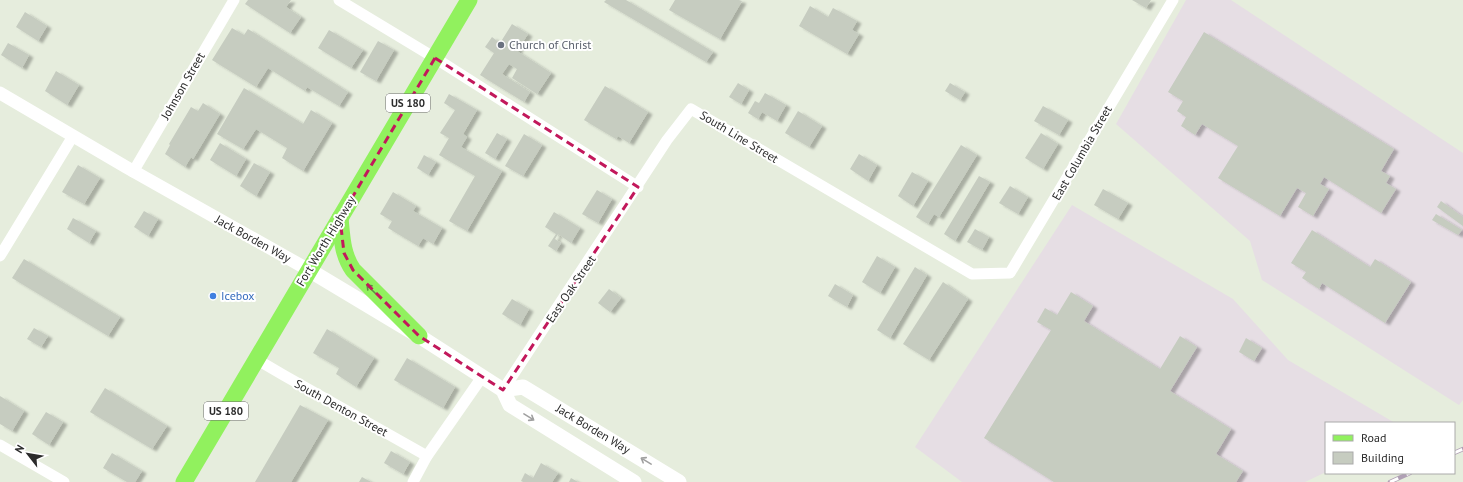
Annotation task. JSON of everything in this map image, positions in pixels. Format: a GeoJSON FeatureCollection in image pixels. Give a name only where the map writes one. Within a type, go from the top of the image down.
{"type":"FeatureCollection","features":[{"type":"Feature","properties":{"kind":"main road","name":"Fort Worth Highway"},"geometry":{"type":"LineString","coordinates":[[184,482],[469,0]]}},
{"type":"Feature","properties":{"kind":"main road"},"geometry":{"type":"LineString","coordinates":[[340,218],[346,261],[353,270],[419,336]]}},
{"type":"Feature","properties":{"kind":"main road","name":"Jack Borden Way"},"geometry":{"type":"LineString","coordinates":[[309,270],[419,336],[503,390],[510,405],[634,482]]}},
{"type":"Feature","properties":{"kind":"main road","name":"Jack Borden Way"},"geometry":{"type":"LineString","coordinates":[[503,390],[523,387],[679,482]]}},
{"type":"Feature","properties":{"kind":"street","name":"Johnson Street"},"geometry":{"type":"LineString","coordinates":[[133,172],[234,0]]}},
{"type":"Feature","properties":{"kind":"street"},"geometry":{"type":"LineString","coordinates":[[339,0],[435,58],[638,187]]}},
{"type":"Feature","properties":{"kind":"street","name":"East Columbia Street"},"geometry":{"type":"LineString","coordinates":[[972,274],[1010,273],[1173,0]]}},
{"type":"Feature","properties":{"kind":"street","name":"Jack Borden Way"},"geometry":{"type":"LineString","coordinates":[[0,93],[133,172],[309,270]]}},
{"type":"Feature","properties":{"kind":"street","name":"South Line Street"},"geometry":{"type":"LineString","coordinates":[[638,187],[668,140],[691,109],[972,274]]}},
{"type":"Feature","properties":{"kind":"street"},"geometry":{"type":"LineString","coordinates":[[0,256],[73,136]]}},
{"type":"Feature","properties":{"kind":"street","name":"East Oak Street"},"geometry":{"type":"LineString","coordinates":[[503,390],[638,187]]}},
{"type":"Feature","properties":{"kind":"street","name":"South Denton Street"},"geometry":{"type":"LineString","coordinates":[[256,359],[427,456]]}},
{"type":"Feature","properties":{"kind":"street"},"geometry":{"type":"LineString","coordinates":[[414,482],[427,456],[482,377]]}},
{"type":"Feature","properties":{"kind":"street"},"geometry":{"type":"LineString","coordinates":[[0,445],[64,482]]}},
{"type":"Feature","properties":{"kind":"highlighted area"},"geometry":{"type":"Polygon","coordinates":[[[435,58],[638,187],[503,390],[419,336],[353,270],[344,253],[340,218],[435,58]]]}},
{"type":"Feature","properties":{"kind":"shaded area"},"geometry":{"type":"Polygon","coordinates":[[[1186,0],[1231,0],[1463,153],[1463,400],[1459,405],[1262,280],[1250,241],[1116,124],[1186,0]]]}},
{"type":"Feature","properties":{"kind":"shaded area"},"geometry":{"type":"Polygon","coordinates":[[[1072,205],[1233,299],[1288,360],[1393,422],[1325,422],[1325,472],[1305,482],[962,482],[915,447],[1072,205]]]}},
{"type":"Feature","properties":{"kind":"building"},"geometry":{"type":"Polygon","coordinates":[[[248,0],[291,0],[286,7],[301,17],[290,33],[245,4],[248,0]]]}},
{"type":"Feature","properties":{"kind":"building"},"geometry":{"type":"Polygon","coordinates":[[[606,0],[626,0],[713,52],[706,62],[604,2],[606,0]]]}},
{"type":"Feature","properties":{"kind":"building"},"geometry":{"type":"Polygon","coordinates":[[[675,0],[742,1],[720,39],[669,10],[675,0]]]}},
{"type":"Feature","properties":{"kind":"building"},"geometry":{"type":"Polygon","coordinates":[[[1132,0],[1151,0],[1146,8],[1132,0]]]}},
{"type":"Feature","properties":{"kind":"building"},"geometry":{"type":"Polygon","coordinates":[[[810,6],[828,17],[833,8],[857,21],[852,30],[859,34],[847,54],[799,26],[810,6]]]}},
{"type":"Feature","properties":{"kind":"building"},"geometry":{"type":"Polygon","coordinates":[[[25,12],[47,26],[38,41],[16,27],[25,12]]]}},
{"type":"Feature","properties":{"kind":"building"},"geometry":{"type":"Polygon","coordinates":[[[512,24],[528,34],[517,51],[551,73],[537,94],[512,78],[517,69],[509,64],[502,74],[530,92],[524,102],[480,75],[494,53],[485,47],[492,37],[500,43],[512,24]]]}},
{"type":"Feature","properties":{"kind":"building"},"geometry":{"type":"Polygon","coordinates":[[[232,28],[244,35],[248,29],[348,92],[339,106],[307,87],[305,91],[268,68],[256,87],[212,60],[232,28]]]}},
{"type":"Feature","properties":{"kind":"building"},"geometry":{"type":"Polygon","coordinates":[[[329,30],[363,50],[351,68],[318,48],[329,30]]]}},
{"type":"Feature","properties":{"kind":"building"},"geometry":{"type":"Polygon","coordinates":[[[1204,32],[1394,149],[1381,171],[1390,176],[1386,183],[1396,189],[1381,213],[1324,177],[1320,184],[1329,189],[1313,216],[1298,207],[1306,193],[1297,188],[1280,216],[1218,178],[1238,146],[1202,124],[1195,135],[1181,126],[1186,117],[1177,111],[1183,101],[1168,92],[1204,32]]]}},
{"type":"Feature","properties":{"kind":"building"},"geometry":{"type":"Polygon","coordinates":[[[378,41],[394,50],[376,81],[360,72],[378,41]]]}},
{"type":"Feature","properties":{"kind":"building"},"geometry":{"type":"Polygon","coordinates":[[[8,43],[29,55],[22,68],[1,55],[8,43]]]}},
{"type":"Feature","properties":{"kind":"building"},"geometry":{"type":"Polygon","coordinates":[[[56,71],[79,85],[67,105],[45,91],[56,71]]]}},
{"type":"Feature","properties":{"kind":"building"},"geometry":{"type":"Polygon","coordinates":[[[738,83],[749,90],[741,104],[729,97],[738,83]]]}},
{"type":"Feature","properties":{"kind":"building"},"geometry":{"type":"Polygon","coordinates":[[[950,83],[965,92],[960,100],[945,91],[950,83]]]}},
{"type":"Feature","properties":{"kind":"building"},"geometry":{"type":"Polygon","coordinates":[[[605,86],[648,112],[629,143],[618,136],[616,139],[584,120],[605,86]]]}},
{"type":"Feature","properties":{"kind":"building"},"geometry":{"type":"Polygon","coordinates":[[[244,88],[303,124],[311,110],[332,123],[303,171],[282,158],[287,148],[256,129],[243,149],[217,134],[244,88]]]}},
{"type":"Feature","properties":{"kind":"building"},"geometry":{"type":"Polygon","coordinates":[[[765,93],[786,105],[777,121],[762,112],[758,119],[748,113],[755,101],[759,103],[765,93]]]}},
{"type":"Feature","properties":{"kind":"building"},"geometry":{"type":"Polygon","coordinates":[[[449,94],[477,110],[463,134],[467,137],[461,147],[502,171],[467,231],[449,221],[475,176],[439,155],[449,138],[440,133],[455,110],[444,103],[449,94]]]}},
{"type":"Feature","properties":{"kind":"building"},"geometry":{"type":"Polygon","coordinates":[[[203,103],[220,114],[193,159],[191,157],[185,167],[165,154],[170,145],[169,144],[191,107],[198,111],[203,103]]]}},
{"type":"Feature","properties":{"kind":"building"},"geometry":{"type":"Polygon","coordinates":[[[1043,106],[1068,120],[1059,135],[1034,121],[1043,106]]]}},
{"type":"Feature","properties":{"kind":"building"},"geometry":{"type":"Polygon","coordinates":[[[798,111],[822,126],[809,147],[785,133],[798,111]]]}},
{"type":"Feature","properties":{"kind":"building"},"geometry":{"type":"Polygon","coordinates":[[[497,133],[507,139],[495,159],[485,153],[497,133]]]}},
{"type":"Feature","properties":{"kind":"building"},"geometry":{"type":"Polygon","coordinates":[[[1041,133],[1058,144],[1043,169],[1025,158],[1041,133]]]}},
{"type":"Feature","properties":{"kind":"building"},"geometry":{"type":"Polygon","coordinates":[[[524,134],[542,145],[523,176],[505,166],[524,134]]]}},
{"type":"Feature","properties":{"kind":"building"},"geometry":{"type":"Polygon","coordinates":[[[220,143],[246,159],[236,176],[210,160],[220,143]]]}},
{"type":"Feature","properties":{"kind":"building"},"geometry":{"type":"Polygon","coordinates":[[[961,145],[977,155],[939,217],[934,214],[928,224],[916,217],[961,145]]]}},
{"type":"Feature","properties":{"kind":"building"},"geometry":{"type":"Polygon","coordinates":[[[859,154],[877,165],[868,181],[850,169],[859,154]]]}},
{"type":"Feature","properties":{"kind":"building"},"geometry":{"type":"Polygon","coordinates":[[[424,155],[436,162],[428,175],[417,168],[424,155]]]}},
{"type":"Feature","properties":{"kind":"building"},"geometry":{"type":"Polygon","coordinates":[[[254,163],[270,172],[256,196],[240,186],[254,163]]]}},
{"type":"Feature","properties":{"kind":"building"},"geometry":{"type":"Polygon","coordinates":[[[78,165],[100,178],[84,204],[62,192],[78,165]]]}},
{"type":"Feature","properties":{"kind":"building"},"geometry":{"type":"Polygon","coordinates":[[[912,172],[928,181],[913,206],[898,196],[912,172]]]}},
{"type":"Feature","properties":{"kind":"building"},"geometry":{"type":"Polygon","coordinates":[[[979,176],[990,182],[955,241],[944,234],[979,176]]]}},
{"type":"Feature","properties":{"kind":"building"},"geometry":{"type":"Polygon","coordinates":[[[1010,186],[1028,197],[1018,214],[999,203],[1010,186]]]}},
{"type":"Feature","properties":{"kind":"building"},"geometry":{"type":"Polygon","coordinates":[[[1103,189],[1128,203],[1118,219],[1094,205],[1103,189]]]}},
{"type":"Feature","properties":{"kind":"building"},"geometry":{"type":"Polygon","coordinates":[[[597,190],[612,199],[598,223],[582,214],[597,190]]]}},
{"type":"Feature","properties":{"kind":"building"},"geometry":{"type":"Polygon","coordinates":[[[393,192],[416,206],[413,211],[442,228],[433,244],[423,238],[418,246],[388,228],[392,221],[380,214],[393,192]]]}},
{"type":"Feature","properties":{"kind":"building"},"geometry":{"type":"Polygon","coordinates":[[[1441,201],[1463,217],[1463,226],[1437,207],[1441,201]]]}},
{"type":"Feature","properties":{"kind":"building"},"geometry":{"type":"Polygon","coordinates":[[[144,211],[158,219],[148,236],[134,227],[144,211]]]}},
{"type":"Feature","properties":{"kind":"building"},"geometry":{"type":"Polygon","coordinates":[[[554,212],[580,228],[571,243],[558,234],[555,239],[561,243],[556,251],[548,246],[556,234],[545,227],[554,212]]]}},
{"type":"Feature","properties":{"kind":"building"},"geometry":{"type":"Polygon","coordinates":[[[1436,214],[1462,230],[1458,235],[1432,220],[1436,214]]]}},
{"type":"Feature","properties":{"kind":"building"},"geometry":{"type":"Polygon","coordinates":[[[73,218],[96,231],[89,243],[67,229],[73,218]]]}},
{"type":"Feature","properties":{"kind":"building"},"geometry":{"type":"Polygon","coordinates":[[[975,229],[989,237],[982,250],[967,242],[975,229]]]}},
{"type":"Feature","properties":{"kind":"building"},"geometry":{"type":"Polygon","coordinates":[[[1312,230],[1370,267],[1375,259],[1411,282],[1385,323],[1322,283],[1319,289],[1302,278],[1306,272],[1291,263],[1312,230]]]}},
{"type":"Feature","properties":{"kind":"building"},"geometry":{"type":"Polygon","coordinates":[[[877,256],[895,267],[880,293],[862,282],[877,256]]]}},
{"type":"Feature","properties":{"kind":"building"},"geometry":{"type":"Polygon","coordinates":[[[24,259],[120,317],[108,336],[12,278],[24,259]]]}},
{"type":"Feature","properties":{"kind":"building"},"geometry":{"type":"Polygon","coordinates":[[[915,267],[927,275],[890,338],[877,330],[915,267]]]}},
{"type":"Feature","properties":{"kind":"building"},"geometry":{"type":"Polygon","coordinates":[[[943,282],[968,299],[929,360],[903,344],[943,282]]]}},
{"type":"Feature","properties":{"kind":"building"},"geometry":{"type":"Polygon","coordinates":[[[835,284],[853,295],[847,307],[828,296],[835,284]]]}},
{"type":"Feature","properties":{"kind":"building"},"geometry":{"type":"Polygon","coordinates":[[[609,289],[621,298],[610,312],[598,303],[609,289]]]}},
{"type":"Feature","properties":{"kind":"building"},"geometry":{"type":"Polygon","coordinates":[[[1071,292],[1093,306],[1084,321],[1160,369],[1180,336],[1197,347],[1170,391],[1231,429],[1216,454],[1243,471],[1236,482],[1054,482],[984,438],[1051,330],[1037,322],[1045,308],[1057,315],[1071,292]]]}},
{"type":"Feature","properties":{"kind":"building"},"geometry":{"type":"Polygon","coordinates":[[[512,299],[529,309],[520,325],[502,314],[512,299]]]}},
{"type":"Feature","properties":{"kind":"building"},"geometry":{"type":"Polygon","coordinates":[[[34,328],[48,336],[41,347],[27,339],[34,328]]]}},
{"type":"Feature","properties":{"kind":"building"},"geometry":{"type":"Polygon","coordinates":[[[327,329],[374,358],[356,387],[336,374],[339,368],[313,353],[327,329]]]}},
{"type":"Feature","properties":{"kind":"building"},"geometry":{"type":"Polygon","coordinates":[[[1246,338],[1262,348],[1254,361],[1239,352],[1246,338]]]}},
{"type":"Feature","properties":{"kind":"building"},"geometry":{"type":"Polygon","coordinates":[[[407,358],[455,387],[443,408],[394,380],[407,358]]]}},
{"type":"Feature","properties":{"kind":"building"},"geometry":{"type":"Polygon","coordinates":[[[105,388],[167,426],[152,449],[90,412],[105,388]]]}},
{"type":"Feature","properties":{"kind":"building"},"geometry":{"type":"Polygon","coordinates":[[[0,396],[24,411],[12,431],[0,424],[0,396]]]}},
{"type":"Feature","properties":{"kind":"building"},"geometry":{"type":"Polygon","coordinates":[[[300,405],[328,420],[291,482],[255,482],[300,405]]]}},
{"type":"Feature","properties":{"kind":"building"},"geometry":{"type":"Polygon","coordinates":[[[46,412],[63,422],[49,445],[32,434],[46,412]]]}},
{"type":"Feature","properties":{"kind":"building"},"geometry":{"type":"Polygon","coordinates":[[[391,451],[410,462],[403,474],[384,463],[391,451]]]}},
{"type":"Feature","properties":{"kind":"building"},"geometry":{"type":"Polygon","coordinates":[[[112,453],[142,471],[135,482],[127,482],[103,468],[112,453]]]}},
{"type":"Feature","properties":{"kind":"building"},"geometry":{"type":"Polygon","coordinates":[[[541,463],[558,473],[552,482],[521,481],[525,473],[533,478],[541,463]]]}},
{"type":"Feature","properties":{"kind":"building"},"geometry":{"type":"Polygon","coordinates":[[[362,477],[371,482],[359,482],[362,477]]]}},
{"type":"Feature","properties":{"kind":"building"},"geometry":{"type":"Polygon","coordinates":[[[571,478],[578,482],[569,482],[571,478]]]}},
{"type":"Feature","properties":{"kind":"railway"},"geometry":{"type":"LineString","coordinates":[[1455,453],[1463,449]]}},
{"type":"Feature","properties":{"kind":"railway"},"geometry":{"type":"LineString","coordinates":[[1390,482],[1408,474]]}},
{"type":"Feature","properties":{"kind":"place","name":"Church of Christ"},"geometry":{"type":"Point","coordinates":[501,45]}},
{"type":"Feature","properties":{"kind":"place","name":"Icebox"},"geometry":{"type":"Point","coordinates":[213,296]}}]}
